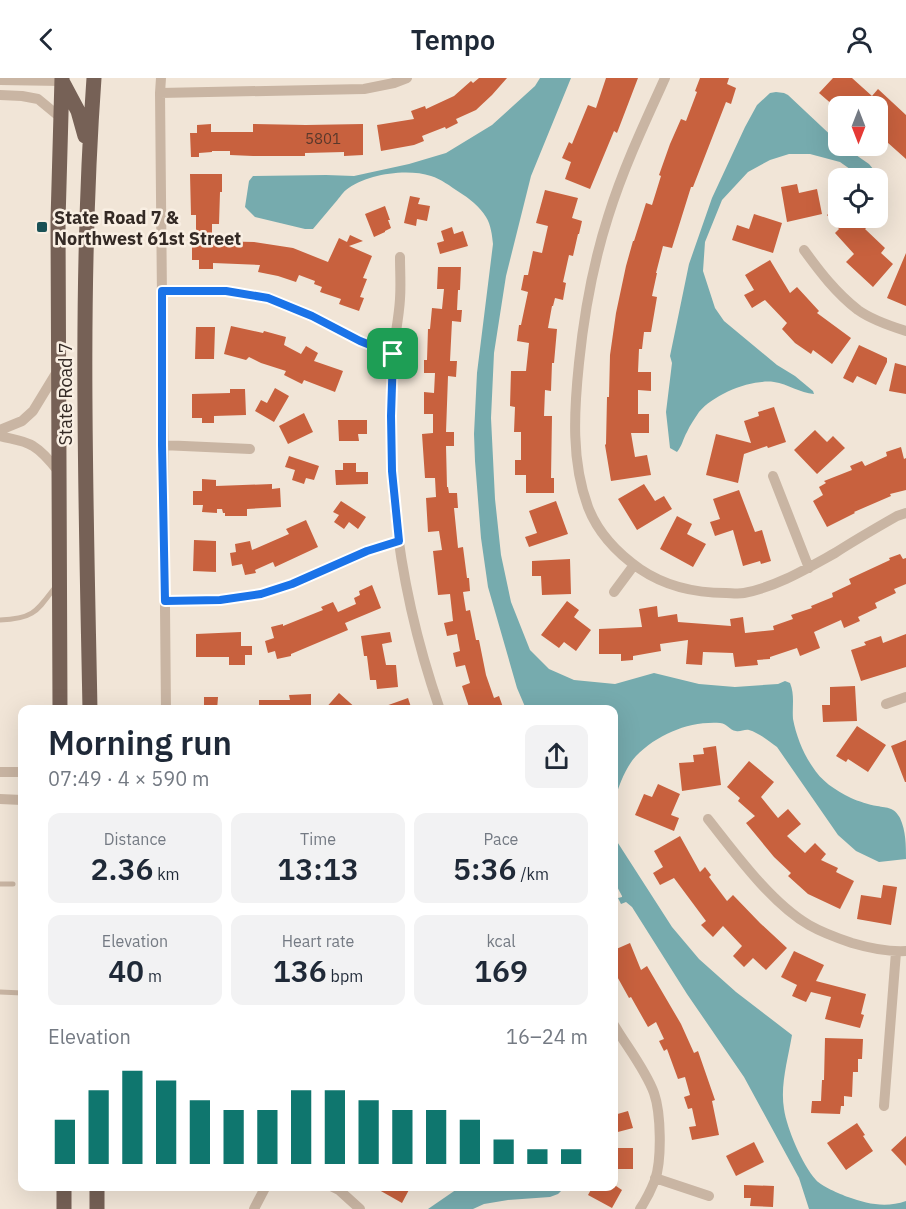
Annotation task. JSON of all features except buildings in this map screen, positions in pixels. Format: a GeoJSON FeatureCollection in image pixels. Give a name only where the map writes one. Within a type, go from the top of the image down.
{"type":"FeatureCollection","features":[{"type":"Feature","properties":{"kind":"main road","name":"State Road 7"},"geometry":{"type":"LineString","coordinates":[[90,705],[85,278],[94,78]]}},
{"type":"Feature","properties":{"kind":"main road","name":"State Road 7"},"geometry":{"type":"LineString","coordinates":[[60,705],[58,221],[62,80]]}},
{"type":"Feature","properties":{"kind":"main road"},"geometry":{"type":"LineString","coordinates":[[62,80],[81,120],[89,156]]}},
{"type":"Feature","properties":{"kind":"main road"},"geometry":{"type":"LineString","coordinates":[[64,1191],[64,1209]]}},
{"type":"Feature","properties":{"kind":"main road"},"geometry":{"type":"LineString","coordinates":[[97,1191],[97,1209]]}},
{"type":"Feature","properties":{"kind":"street"},"geometry":{"type":"LineString","coordinates":[[160,78],[165,705]]}},
{"type":"Feature","properties":{"kind":"street"},"geometry":{"type":"LineString","coordinates":[[160,93],[324,84],[364,89],[407,78]]}},
{"type":"Feature","properties":{"kind":"street"},"geometry":{"type":"LineString","coordinates":[[665,78],[631,153],[608,216],[583,324],[577,381],[575,433],[579,477],[589,509],[604,536],[624,558],[651,576],[679,588],[709,593],[743,593],[773,584],[809,568],[897,516],[906,513]]}},
{"type":"Feature","properties":{"kind":"street"},"geometry":{"type":"LineString","coordinates":[[0,80],[62,80]]}},
{"type":"Feature","properties":{"kind":"street"},"geometry":{"type":"LineString","coordinates":[[0,95],[38,99],[61,118]]}},
{"type":"Feature","properties":{"kind":"street"},"geometry":{"type":"LineString","coordinates":[[804,250],[824,277],[860,311],[906,331]]}},
{"type":"Feature","properties":{"kind":"street"},"geometry":{"type":"LineString","coordinates":[[400,257],[400,299],[393,354],[392,471],[399,541],[409,602],[427,674],[438,705]]}},
{"type":"Feature","properties":{"kind":"street"},"geometry":{"type":"LineString","coordinates":[[162,291],[226,291],[268,298],[393,354]]}},
{"type":"Feature","properties":{"kind":"street"},"geometry":{"type":"LineString","coordinates":[[0,430],[22,421],[33,411],[58,370]]}},
{"type":"Feature","properties":{"kind":"street"},"geometry":{"type":"LineString","coordinates":[[0,436],[33,446],[58,471]]}},
{"type":"Feature","properties":{"kind":"street"},"geometry":{"type":"LineString","coordinates":[[162,445],[250,449]]}},
{"type":"Feature","properties":{"kind":"street"},"geometry":{"type":"LineString","coordinates":[[773,476],[809,568]]}},
{"type":"Feature","properties":{"kind":"street"},"geometry":{"type":"LineString","coordinates":[[165,601],[220,600],[261,594],[292,584],[367,551],[399,541]]}},
{"type":"Feature","properties":{"kind":"street"},"geometry":{"type":"LineString","coordinates":[[614,591],[634,565]]}},
{"type":"Feature","properties":{"kind":"street"},"geometry":{"type":"LineString","coordinates":[[886,704],[906,697]]}},
{"type":"Feature","properties":{"kind":"street"},"geometry":{"type":"LineString","coordinates":[[0,772],[18,772]]}},
{"type":"Feature","properties":{"kind":"street"},"geometry":{"type":"LineString","coordinates":[[0,799],[18,800]]}},
{"type":"Feature","properties":{"kind":"street"},"geometry":{"type":"LineString","coordinates":[[708,819],[760,882],[807,924],[832,937],[863,946],[901,951],[884,1106]]}},
{"type":"Feature","properties":{"kind":"street"},"geometry":{"type":"LineString","coordinates":[[618,1031],[654,1093],[659,1116],[656,1178],[640,1209]]}},
{"type":"Feature","properties":{"kind":"street"},"geometry":{"type":"LineString","coordinates":[[656,1178],[709,1196]]}},
{"type":"Feature","properties":{"kind":"street"},"geometry":{"type":"LineString","coordinates":[[254,1209],[263,1191]]}},
{"type":"Feature","properties":{"kind":"street"},"geometry":{"type":"LineString","coordinates":[[340,1191],[360,1209]]}},
{"type":"Feature","properties":{"kind":"lane"},"geometry":{"type":"LineString","coordinates":[[0,620],[25,618],[35,611],[59,582]]}},
{"type":"Feature","properties":{"kind":"lane"},"geometry":{"type":"LineString","coordinates":[[0,884],[12,884]]}},
{"type":"Feature","properties":{"kind":"lane"},"geometry":{"type":"LineString","coordinates":[[0,992],[18,993]]}},
{"type":"Feature","properties":{"kind":"water"},"geometry":{"type":"Polygon","coordinates":[[[540,78],[571,78],[531,176],[506,276],[494,353],[491,418],[495,499],[501,555],[511,602],[530,650],[549,669],[574,680],[615,684],[654,673],[699,684],[735,687],[778,684],[785,681],[790,683],[794,725],[803,750],[812,766],[824,781],[845,795],[864,803],[893,810],[900,818],[903,828],[906,859],[879,862],[856,851],[838,835],[777,747],[753,731],[738,731],[720,723],[697,724],[675,730],[654,741],[636,756],[618,789],[618,705],[524,705],[517,688],[488,587],[481,538],[474,434],[477,373],[493,244],[490,227],[481,210],[442,181],[431,176],[410,173],[375,176],[354,184],[343,193],[313,229],[255,217],[245,207],[249,181],[253,176],[354,176],[446,153],[492,125],[535,86],[540,78]]]}},
{"type":"Feature","properties":{"kind":"water"},"geometry":{"type":"Polygon","coordinates":[[[770,93],[788,95],[828,133],[828,156],[857,156],[872,168],[848,168],[840,162],[810,154],[789,154],[770,160],[748,172],[722,200],[705,242],[703,271],[715,308],[724,321],[777,365],[795,376],[814,394],[774,382],[755,383],[734,389],[714,399],[699,412],[677,452],[670,448],[666,412],[672,363],[670,356],[689,264],[712,198],[745,127],[757,105],[770,93]]]}},
{"type":"Feature","properties":{"kind":"water"},"geometry":{"type":"Polygon","coordinates":[[[618,843],[672,927],[699,959],[736,992],[792,1035],[784,1081],[784,1109],[796,1146],[816,1180],[836,1192],[862,1202],[884,1205],[906,1201],[906,1209],[809,1209],[799,1178],[744,1077],[687,994],[632,907],[626,902],[621,904],[618,898],[622,896],[618,888],[618,843]]]}},
{"type":"Feature","properties":{"kind":"water"},"geometry":{"type":"Polygon","coordinates":[[[454,1191],[561,1191],[550,1197],[508,1200],[484,1204],[473,1209],[428,1209],[454,1191]]]}},
{"type":"Feature","properties":{"kind":"place","name":"State Road 7 & Northwest 61st Street"},"geometry":{"type":"Point","coordinates":[42,227]}},
{"type":"Feature","properties":{"kind":"route"},"geometry":{"type":"LineString","coordinates":[[162,291],[226,291],[268,298],[393,354],[392,471],[399,541],[367,551],[292,584],[261,594],[220,600],[165,601],[162,291]]}}]}
